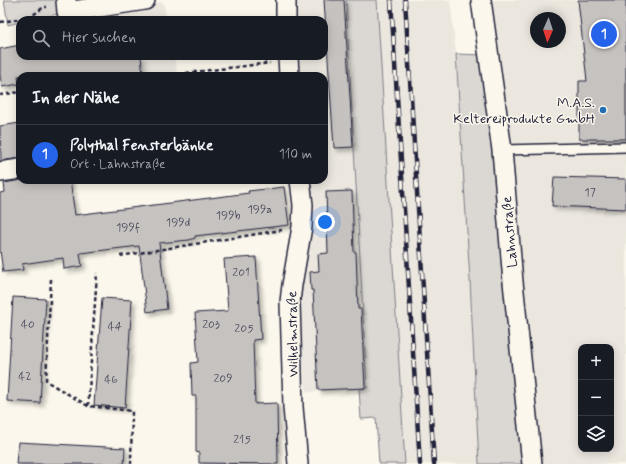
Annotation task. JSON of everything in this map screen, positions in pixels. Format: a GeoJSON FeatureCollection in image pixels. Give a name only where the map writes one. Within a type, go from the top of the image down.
{"type":"FeatureCollection","features":[{"type":"Feature","properties":{"kind":"street"},"geometry":{"type":"LineString","coordinates":[[67,6],[145,0]]}},
{"type":"Feature","properties":{"kind":"street"},"geometry":{"type":"LineString","coordinates":[[286,0],[286,16]]}},
{"type":"Feature","properties":{"kind":"street","name":"Lahnstraße"},"geometry":{"type":"LineString","coordinates":[[481,0],[502,150],[511,258],[532,464]]}},
{"type":"Feature","properties":{"kind":"street"},"geometry":{"type":"LineString","coordinates":[[0,172],[16,170]]}},
{"type":"Feature","properties":{"kind":"street","name":"Wilhelmstraße"},"geometry":{"type":"LineString","coordinates":[[298,464],[293,407],[293,362],[290,302],[302,227],[303,206],[300,184]]}},
{"type":"Feature","properties":{"kind":"lane"},"geometry":{"type":"LineString","coordinates":[[502,150],[626,147]]}},
{"type":"Feature","properties":{"kind":"path"},"geometry":{"type":"LineString","coordinates":[[32,16],[44,7],[67,6]]}},
{"type":"Feature","properties":{"kind":"path"},"geometry":{"type":"LineString","coordinates":[[0,22],[16,20]]}},
{"type":"Feature","properties":{"kind":"path"},"geometry":{"type":"LineString","coordinates":[[197,72],[288,64]]}},
{"type":"Feature","properties":{"kind":"path"},"geometry":{"type":"LineString","coordinates":[[0,95],[16,93]]}},
{"type":"Feature","properties":{"kind":"path"},"geometry":{"type":"LineString","coordinates":[[120,256],[302,227]]}},
{"type":"Feature","properties":{"kind":"path"},"geometry":{"type":"LineString","coordinates":[[88,406],[96,273]]}},
{"type":"Feature","properties":{"kind":"path"},"geometry":{"type":"LineString","coordinates":[[52,279],[46,381],[88,406],[132,411],[131,464]]}},
{"type":"Feature","properties":{"kind":"shaded area"},"geometry":{"type":"Polygon","coordinates":[[[4,0],[58,0],[59,14],[49,16],[16,16],[16,23],[8,25],[4,0]]]}},
{"type":"Feature","properties":{"kind":"shaded area"},"geometry":{"type":"Polygon","coordinates":[[[293,0],[346,0],[367,389],[306,392],[296,296],[305,184],[328,184],[328,72],[298,72],[297,60],[328,60],[328,16],[294,16],[293,0]]]}},
{"type":"Feature","properties":{"kind":"shaded area"},"geometry":{"type":"Polygon","coordinates":[[[346,0],[377,0],[405,464],[379,464],[376,418],[361,419],[359,389],[367,388],[346,0]]]}},
{"type":"Feature","properties":{"kind":"shaded area"},"geometry":{"type":"Polygon","coordinates":[[[377,0],[450,0],[456,54],[470,280],[479,464],[405,464],[377,0]]]}},
{"type":"Feature","properties":{"kind":"shaded area"},"geometry":{"type":"Polygon","coordinates":[[[475,0],[626,0],[626,464],[526,464],[475,0]]]}},
{"type":"Feature","properties":{"kind":"shaded area"},"geometry":{"type":"Polygon","coordinates":[[[163,2],[166,16],[67,16],[163,2]]]}},
{"type":"Feature","properties":{"kind":"shaded area"},"geometry":{"type":"Polygon","coordinates":[[[456,54],[482,55],[526,464],[479,464],[470,280],[456,54]]]}},
{"type":"Feature","properties":{"kind":"shaded area"},"geometry":{"type":"Polygon","coordinates":[[[45,60],[175,60],[177,72],[46,72],[45,60]]]}},
{"type":"Feature","properties":{"kind":"building"},"geometry":{"type":"Polygon","coordinates":[[[324,0],[344,0],[353,147],[334,148],[328,59],[328,16],[325,16],[324,0]]]}},
{"type":"Feature","properties":{"kind":"building"},"geometry":{"type":"Polygon","coordinates":[[[578,0],[626,0],[626,139],[579,139],[579,81],[587,81],[578,0]]]}},
{"type":"Feature","properties":{"kind":"building"},"geometry":{"type":"Polygon","coordinates":[[[16,46],[16,60],[141,60],[143,72],[16,72],[16,85],[2,87],[0,75],[0,49],[16,46]]]}},
{"type":"Feature","properties":{"kind":"building"},"geometry":{"type":"Polygon","coordinates":[[[16,124],[16,159],[1,161],[0,126],[16,124]]]}},
{"type":"Feature","properties":{"kind":"building"},"geometry":{"type":"Polygon","coordinates":[[[554,177],[626,179],[626,209],[552,206],[554,177]]]}},
{"type":"Feature","properties":{"kind":"building"},"geometry":{"type":"Polygon","coordinates":[[[16,181],[16,184],[71,184],[75,215],[249,193],[248,191],[284,187],[289,225],[195,236],[195,238],[189,240],[159,243],[167,309],[147,312],[139,246],[80,253],[82,266],[64,269],[63,258],[22,264],[23,270],[3,272],[0,250],[0,193],[5,192],[4,183],[16,181]]]}},
{"type":"Feature","properties":{"kind":"building"},"geometry":{"type":"Polygon","coordinates":[[[352,191],[354,252],[356,252],[358,309],[361,309],[365,388],[318,390],[313,290],[311,290],[310,272],[319,271],[318,254],[328,253],[326,192],[352,191]]]}},
{"type":"Feature","properties":{"kind":"building"},"geometry":{"type":"Polygon","coordinates":[[[256,257],[261,339],[253,340],[255,404],[277,403],[278,464],[199,463],[199,453],[196,452],[196,396],[192,396],[191,363],[198,362],[195,313],[228,311],[224,259],[256,257]]]}},
{"type":"Feature","properties":{"kind":"building"},"geometry":{"type":"Polygon","coordinates":[[[13,297],[46,299],[40,403],[7,401],[13,297]]]}},
{"type":"Feature","properties":{"kind":"building"},"geometry":{"type":"Polygon","coordinates":[[[102,298],[132,300],[125,408],[94,405],[102,298]]]}},
{"type":"Feature","properties":{"kind":"building"},"geometry":{"type":"Polygon","coordinates":[[[18,442],[125,448],[124,464],[16,464],[18,442]]]}},
{"type":"Feature","properties":{"kind":"railway"},"geometry":{"type":"LineString","coordinates":[[391,0],[420,464]]}},
{"type":"Feature","properties":{"kind":"railway"},"geometry":{"type":"LineString","coordinates":[[405,0],[434,464]]}},
{"type":"Feature","properties":{"kind":"place","name":"Polythal Fensterbänke"},"geometry":{"type":"Point","coordinates":[604,34]}},
{"type":"Feature","properties":{"kind":"place","name":"M.A.S. Keltereiprodukte GmbH"},"geometry":{"type":"Point","coordinates":[603,110]}}]}
